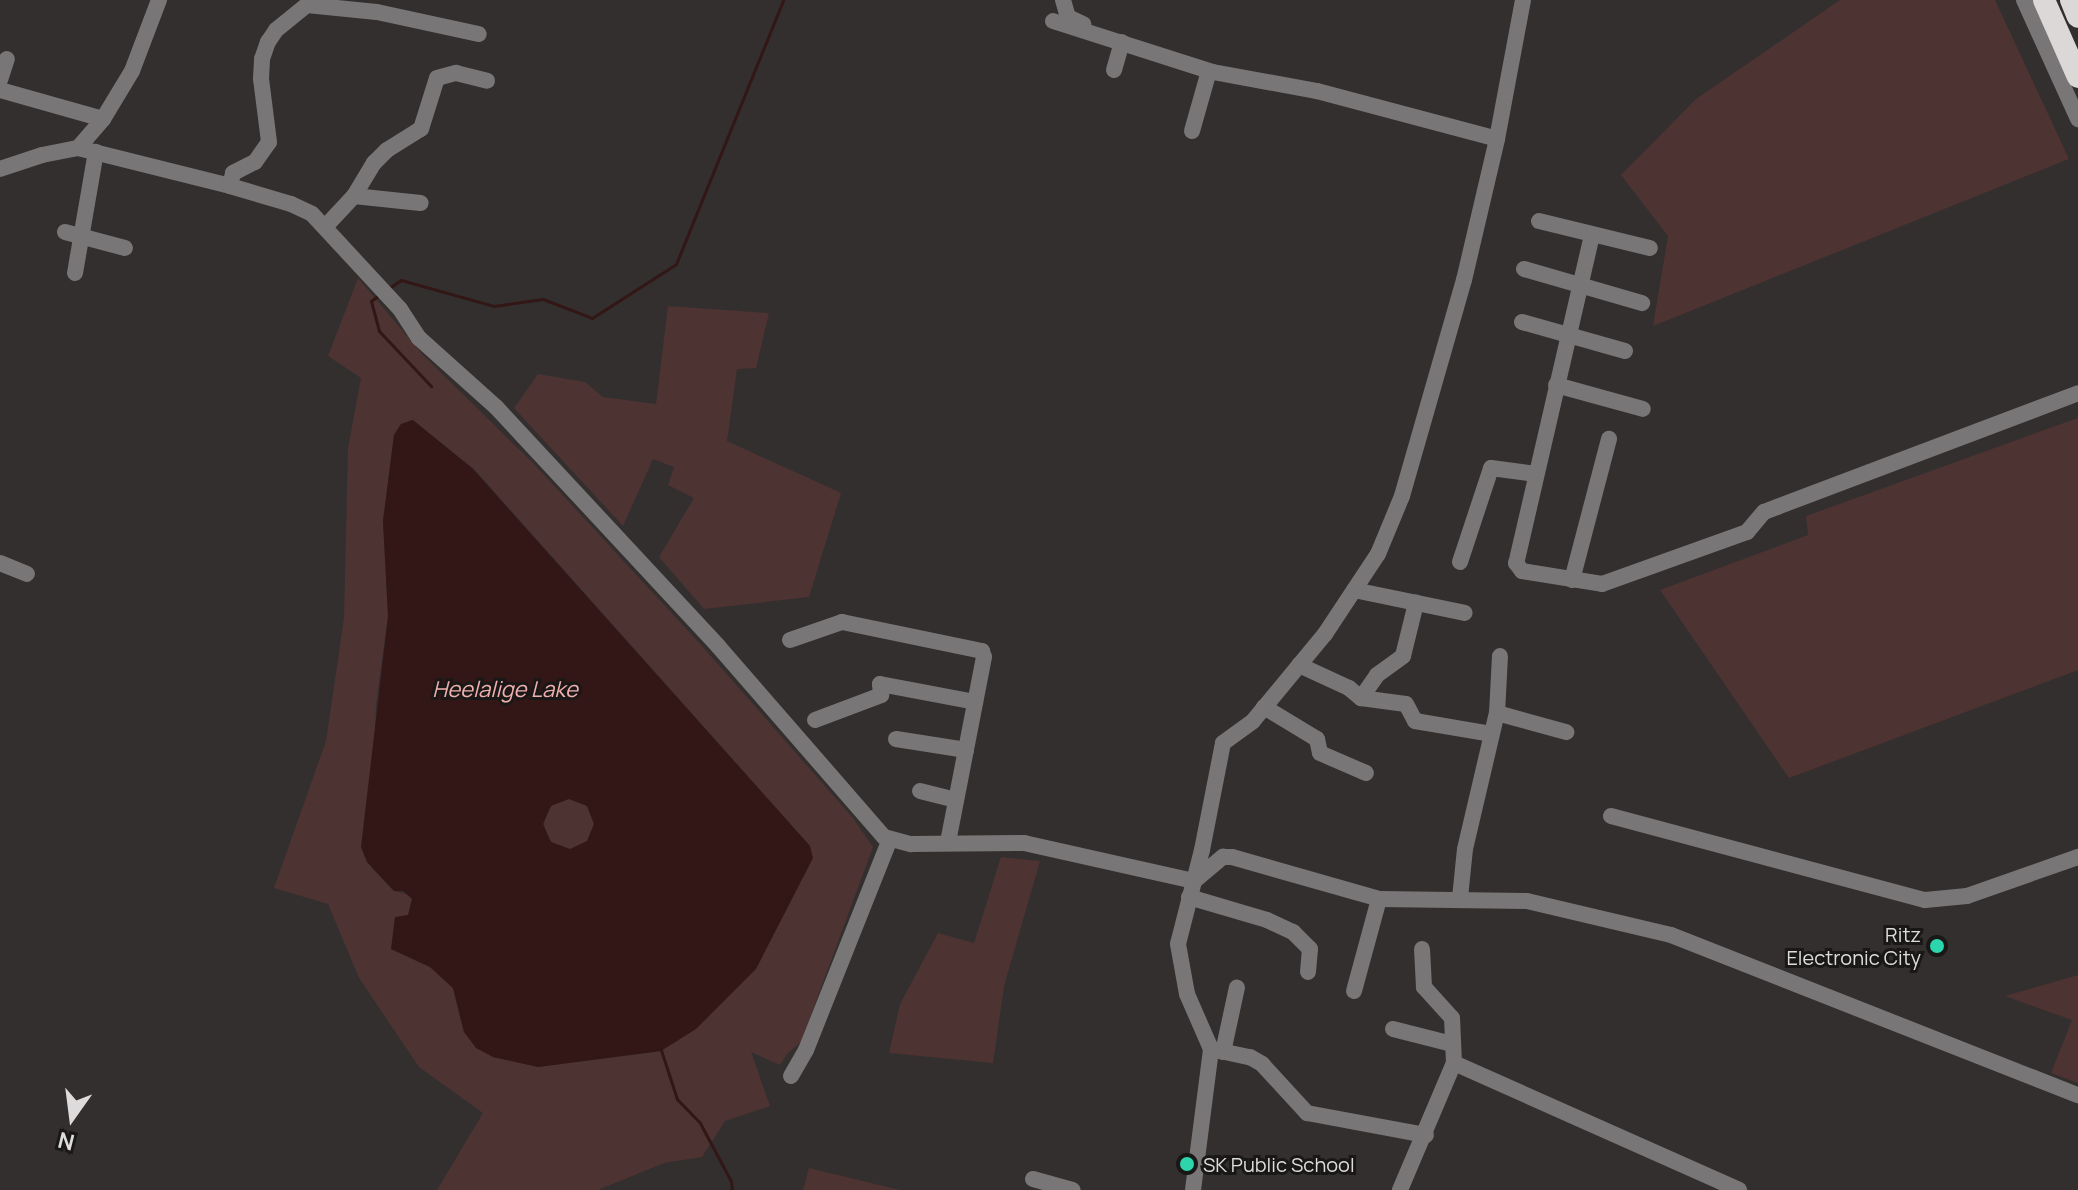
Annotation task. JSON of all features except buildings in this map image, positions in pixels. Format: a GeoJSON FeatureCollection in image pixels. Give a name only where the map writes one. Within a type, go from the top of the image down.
{"type":"FeatureCollection","features":[{"type":"Feature","properties":{"kind":"highway"},"geometry":{"type":"LineString","coordinates":[[2044,0],[2078,77]]}},
{"type":"Feature","properties":{"kind":"highway"},"geometry":{"type":"LineString","coordinates":[[2071,0],[2078,17]]}},
{"type":"Feature","properties":{"kind":"street"},"geometry":{"type":"LineString","coordinates":[[78,148],[103,119],[132,71],[159,0]]}},
{"type":"Feature","properties":{"kind":"street"},"geometry":{"type":"LineString","coordinates":[[1063,0],[1064,11],[1076,22],[1199,58],[1207,70],[1192,131]]}},
{"type":"Feature","properties":{"kind":"street"},"geometry":{"type":"LineString","coordinates":[[1426,1135],[1307,1113],[1262,1064],[1250,1057],[1217,1050],[1187,994],[1178,944],[1223,743],[1253,721],[1354,590],[1378,554],[1402,496],[1464,280],[1497,139],[1523,0]]}},
{"type":"Feature","properties":{"kind":"street"},"geometry":{"type":"LineString","coordinates":[[2024,0],[2078,119]]}},
{"type":"Feature","properties":{"kind":"street"},"geometry":{"type":"LineString","coordinates":[[230,186],[233,173],[255,162],[269,142],[261,79],[262,59],[276,30],[301,3],[377,12],[479,34]]}},
{"type":"Feature","properties":{"kind":"street"},"geometry":{"type":"LineString","coordinates":[[1053,21],[1207,70],[1317,91],[1497,139]]}},
{"type":"Feature","properties":{"kind":"street"},"geometry":{"type":"LineString","coordinates":[[1114,70],[1122,42]]}},
{"type":"Feature","properties":{"kind":"street"},"geometry":{"type":"LineString","coordinates":[[0,80],[7,59]]}},
{"type":"Feature","properties":{"kind":"street"},"geometry":{"type":"LineString","coordinates":[[325,227],[354,196],[374,163],[421,129],[437,78],[456,73],[487,81]]}},
{"type":"Feature","properties":{"kind":"street"},"geometry":{"type":"LineString","coordinates":[[0,90],[103,119]]}},
{"type":"Feature","properties":{"kind":"street"},"geometry":{"type":"LineString","coordinates":[[0,169],[42,155],[78,148],[230,186],[291,204],[312,214],[400,309],[419,338],[496,407],[718,646],[866,821],[890,839],[911,844],[1024,843],[1192,889],[1293,932],[1310,949],[1308,972]]}},
{"type":"Feature","properties":{"kind":"street"},"geometry":{"type":"LineString","coordinates":[[75,273],[96,152]]}},
{"type":"Feature","properties":{"kind":"street"},"geometry":{"type":"LineString","coordinates":[[354,196],[421,203]]}},
{"type":"Feature","properties":{"kind":"street"},"geometry":{"type":"LineString","coordinates":[[1539,221],[1650,248]]}},
{"type":"Feature","properties":{"kind":"street"},"geometry":{"type":"LineString","coordinates":[[65,232],[125,248]]}},
{"type":"Feature","properties":{"kind":"street"},"geometry":{"type":"LineString","coordinates":[[1592,235],[1517,568],[1602,584],[1747,532],[1764,512],[2078,393]]}},
{"type":"Feature","properties":{"kind":"street"},"geometry":{"type":"LineString","coordinates":[[1524,269],[1642,303]]}},
{"type":"Feature","properties":{"kind":"street"},"geometry":{"type":"LineString","coordinates":[[1522,322],[1625,351]]}},
{"type":"Feature","properties":{"kind":"street"},"geometry":{"type":"LineString","coordinates":[[1556,385],[1643,409]]}},
{"type":"Feature","properties":{"kind":"street"},"geometry":{"type":"LineString","coordinates":[[1572,580],[1609,439]]}},
{"type":"Feature","properties":{"kind":"street"},"geometry":{"type":"LineString","coordinates":[[1460,562],[1491,468],[1536,474]]}},
{"type":"Feature","properties":{"kind":"street"},"geometry":{"type":"LineString","coordinates":[[0,563],[27,574]]}},
{"type":"Feature","properties":{"kind":"street"},"geometry":{"type":"LineString","coordinates":[[1354,590],[1465,613]]}},
{"type":"Feature","properties":{"kind":"street"},"geometry":{"type":"LineString","coordinates":[[1361,698],[1377,675],[1403,656],[1416,603]]}},
{"type":"Feature","properties":{"kind":"street"},"geometry":{"type":"LineString","coordinates":[[790,640],[842,622],[976,649],[984,657],[948,842]]}},
{"type":"Feature","properties":{"kind":"street"},"geometry":{"type":"LineString","coordinates":[[1460,898],[1465,849],[1497,713],[1500,656]]}},
{"type":"Feature","properties":{"kind":"street"},"geometry":{"type":"LineString","coordinates":[[1299,665],[1349,688],[1361,698],[1406,704],[1415,721],[1491,734]]}},
{"type":"Feature","properties":{"kind":"street"},"geometry":{"type":"LineString","coordinates":[[815,720],[881,695],[880,684],[975,702]]}},
{"type":"Feature","properties":{"kind":"street"},"geometry":{"type":"LineString","coordinates":[[1264,707],[1317,739],[1320,753],[1366,773]]}},
{"type":"Feature","properties":{"kind":"street"},"geometry":{"type":"LineString","coordinates":[[1497,713],[1566,732]]}},
{"type":"Feature","properties":{"kind":"street"},"geometry":{"type":"LineString","coordinates":[[896,739],[966,750]]}},
{"type":"Feature","properties":{"kind":"street"},"geometry":{"type":"LineString","coordinates":[[920,791],[956,800]]}},
{"type":"Feature","properties":{"kind":"street"},"geometry":{"type":"LineString","coordinates":[[1611,816],[1925,900],[1967,896],[2078,857]]}},
{"type":"Feature","properties":{"kind":"street"},"geometry":{"type":"LineString","coordinates":[[791,1076],[806,1050],[890,839]]}},
{"type":"Feature","properties":{"kind":"street"},"geometry":{"type":"LineString","coordinates":[[1192,889],[1223,857],[1232,857],[1379,899],[1527,901],[1671,935],[2078,1095]]}},
{"type":"Feature","properties":{"kind":"street"},"geometry":{"type":"LineString","coordinates":[[1354,991],[1379,899]]}},
{"type":"Feature","properties":{"kind":"street"},"geometry":{"type":"LineString","coordinates":[[1400,1190],[1426,1135],[1454,1063],[1452,1018],[1424,987],[1422,949]]}},
{"type":"Feature","properties":{"kind":"street"},"geometry":{"type":"LineString","coordinates":[[1193,1190],[1217,1050],[1237,987]]}},
{"type":"Feature","properties":{"kind":"street"},"geometry":{"type":"LineString","coordinates":[[1393,1029],[1452,1044]]}},
{"type":"Feature","properties":{"kind":"street"},"geometry":{"type":"LineString","coordinates":[[1454,1063],[1714,1185],[1739,1190]]}},
{"type":"Feature","properties":{"kind":"street"},"geometry":{"type":"LineString","coordinates":[[1033,1179],[1073,1190]]}},
{"type":"Feature","properties":{"kind":"shaded area"},"geometry":{"type":"Polygon","coordinates":[[[1840,0],[1995,0],[2069,159],[1653,326],[1668,236],[1621,175],[1696,99],[1840,0]]]}},
{"type":"Feature","properties":{"kind":"shaded area"},"geometry":{"type":"Polygon","coordinates":[[[358,278],[423,355],[534,464],[702,646],[853,818],[873,847],[801,1042],[780,1065],[751,1052],[770,1106],[725,1121],[702,1157],[664,1163],[598,1190],[437,1190],[483,1113],[419,1067],[359,978],[328,904],[274,888],[326,741],[344,618],[348,448],[361,378],[328,356],[358,278]],[[412,420],[401,424],[394,435],[383,521],[388,616],[376,705],[371,867],[394,891],[410,895],[413,903],[408,915],[400,918],[391,949],[430,967],[453,988],[464,1032],[493,1057],[538,1067],[661,1051],[810,846],[474,469],[412,420]]]}},
{"type":"Feature","properties":{"kind":"shaded area"},"geometry":{"type":"Polygon","coordinates":[[[668,306],[769,313],[756,368],[737,369],[727,441],[841,493],[809,597],[704,609],[659,557],[694,498],[668,485],[674,467],[653,459],[623,526],[514,408],[538,374],[585,382],[603,397],[656,404],[668,306]]]}},
{"type":"Feature","properties":{"kind":"shaded area"},"geometry":{"type":"Polygon","coordinates":[[[2078,418],[2078,670],[1789,778],[1660,590],[1808,535],[1806,516],[2078,418]]]}},
{"type":"Feature","properties":{"kind":"shaded area"},"geometry":{"type":"Polygon","coordinates":[[[569,799],[587,806],[594,824],[587,842],[569,849],[551,842],[544,824],[551,806],[569,799]]]}},
{"type":"Feature","properties":{"kind":"shaded area"},"geometry":{"type":"Polygon","coordinates":[[[1001,857],[1040,861],[1004,986],[993,1063],[889,1053],[900,1004],[938,933],[974,943],[1001,857]]]}},
{"type":"Feature","properties":{"kind":"shaded area"},"geometry":{"type":"Polygon","coordinates":[[[2078,975],[2078,1083],[2051,1073],[2072,1020],[2005,996],[2078,975]]]}},
{"type":"Feature","properties":{"kind":"shaded area"},"geometry":{"type":"Polygon","coordinates":[[[809,1168],[900,1190],[803,1190],[809,1168]]]}},
{"type":"Feature","properties":{"kind":"water","name":"Heelalige Lake"},"geometry":{"type":"Polygon","coordinates":[[[413,420],[473,469],[810,846],[813,858],[756,969],[696,1029],[661,1051],[538,1067],[493,1057],[476,1048],[464,1032],[453,988],[430,967],[391,949],[395,917],[408,915],[412,899],[403,891],[394,891],[367,862],[361,847],[388,616],[383,521],[394,435],[401,424],[413,420]],[[569,799],[551,806],[543,824],[551,842],[570,849],[587,841],[594,824],[587,806],[569,799]]]}},
{"type":"Feature","properties":{"kind":"waterway"},"geometry":{"type":"LineString","coordinates":[[388,289],[401,280],[494,306],[543,299],[592,318],[676,264],[783,0]]}},
{"type":"Feature","properties":{"kind":"waterway"},"geometry":{"type":"LineString","coordinates":[[379,295],[371,301],[379,331],[431,386]]}},
{"type":"Feature","properties":{"kind":"waterway"},"geometry":{"type":"LineString","coordinates":[[661,1050],[677,1099],[700,1123],[731,1181],[732,1190]]}},
{"type":"Feature","properties":{"kind":"place","name":"Ritz Electronic City"},"geometry":{"type":"Point","coordinates":[1937,946]}},
{"type":"Feature","properties":{"kind":"place","name":"SK Public School"},"geometry":{"type":"Point","coordinates":[1187,1164]}}]}
